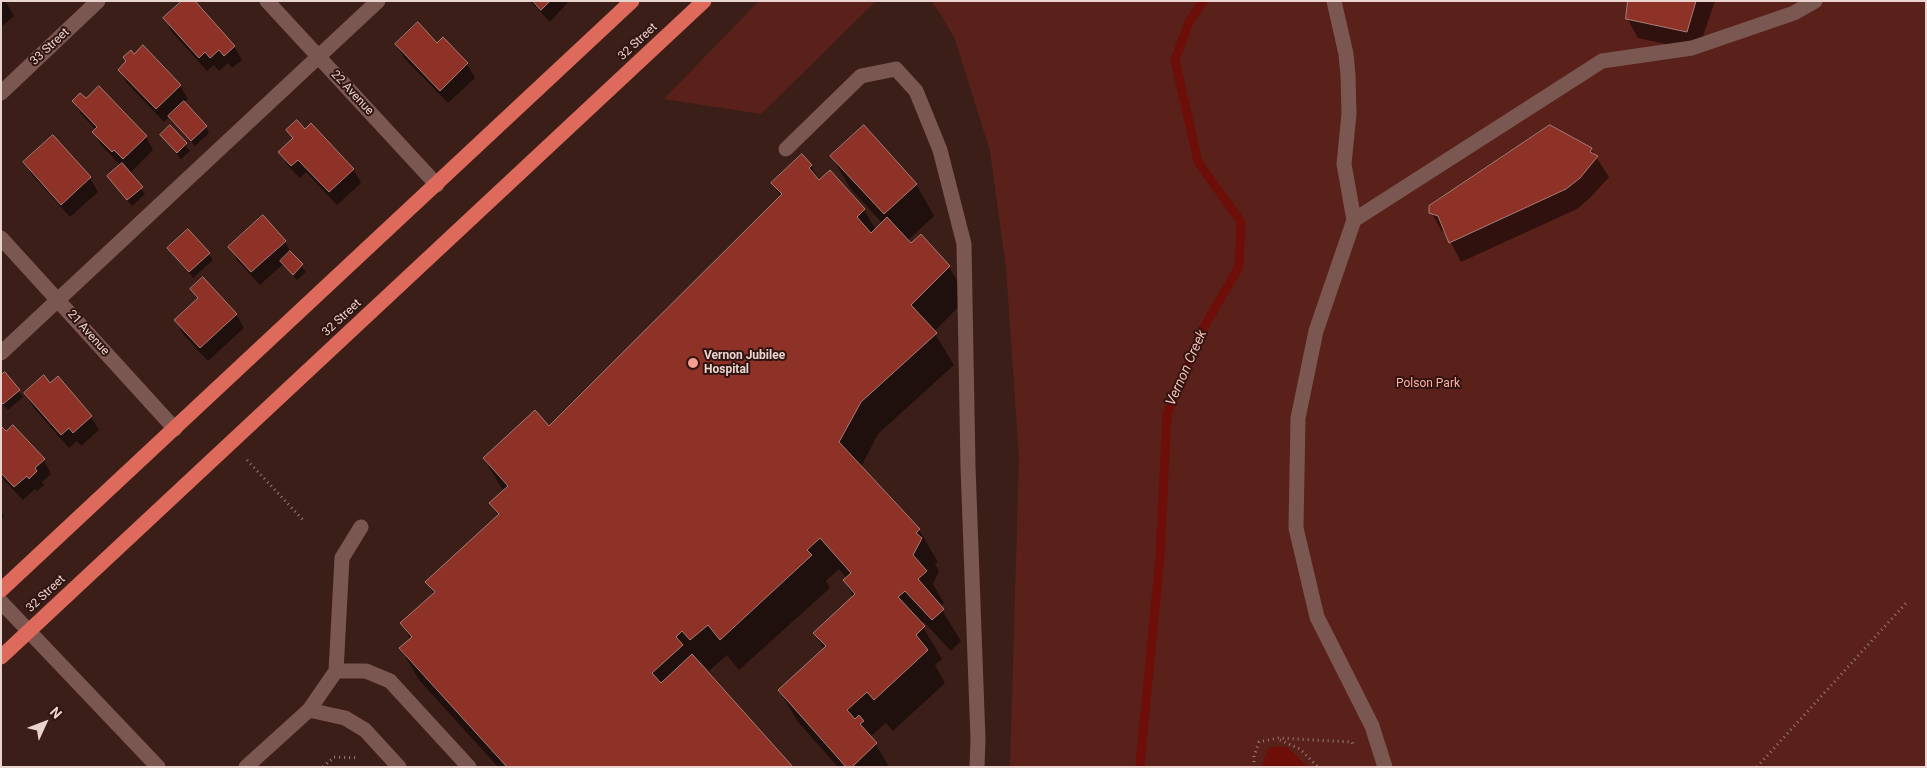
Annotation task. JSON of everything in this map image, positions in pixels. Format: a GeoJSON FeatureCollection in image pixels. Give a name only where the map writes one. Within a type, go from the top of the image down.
{"type":"FeatureCollection","features":[{"type":"Feature","properties":{"kind":"highway"},"geometry":{"type":"LineString","coordinates":[[1,590],[632,1]]}},
{"type":"Feature","properties":{"kind":"highway","name":"32 Street"},"geometry":{"type":"LineString","coordinates":[[1,657],[704,1]]}},
{"type":"Feature","properties":{"kind":"street","name":"33 Street"},"geometry":{"type":"LineString","coordinates":[[1,93],[98,1]]}},
{"type":"Feature","properties":{"kind":"street","name":"22 Avenue"},"geometry":{"type":"LineString","coordinates":[[267,1],[436,184]]}},
{"type":"Feature","properties":{"kind":"street"},"geometry":{"type":"LineString","coordinates":[[1,353],[378,1]]}},
{"type":"Feature","properties":{"kind":"street"},"geometry":{"type":"LineString","coordinates":[[1334,1],[1346,54],[1349,114],[1344,164],[1354,220],[1316,331],[1298,418],[1296,528],[1317,617],[1372,726],[1385,767]]}},
{"type":"Feature","properties":{"kind":"street"},"geometry":{"type":"LineString","coordinates":[[1354,220],[1602,61],[1692,48],[1794,13],[1815,1]]}},
{"type":"Feature","properties":{"kind":"street"},"geometry":{"type":"LineString","coordinates":[[786,149],[860,76],[896,69],[916,91],[940,150],[964,244],[968,458],[978,739],[977,767]]}},
{"type":"Feature","properties":{"kind":"street","name":"21 Avenue"},"geometry":{"type":"LineString","coordinates":[[1,238],[175,429]]}},
{"type":"Feature","properties":{"kind":"street"},"geometry":{"type":"LineString","coordinates":[[246,767],[309,710],[336,671],[342,558],[361,527]]}},
{"type":"Feature","properties":{"kind":"street"},"geometry":{"type":"LineString","coordinates":[[1,602],[158,767]]}},
{"type":"Feature","properties":{"kind":"street"},"geometry":{"type":"LineString","coordinates":[[336,671],[366,671],[390,681],[469,767]]}},
{"type":"Feature","properties":{"kind":"street"},"geometry":{"type":"LineString","coordinates":[[309,710],[345,718],[365,730],[399,767]]}},
{"type":"Feature","properties":{"kind":"path"},"geometry":{"type":"LineString","coordinates":[[247,460],[304,521]]}},
{"type":"Feature","properties":{"kind":"path"},"geometry":{"type":"LineString","coordinates":[[1757,767],[1907,602]]}},
{"type":"Feature","properties":{"kind":"path"},"geometry":{"type":"LineString","coordinates":[[1254,767],[1254,756],[1259,742],[1278,738],[1352,742],[1354,750]]}},
{"type":"Feature","properties":{"kind":"path"},"geometry":{"type":"LineString","coordinates":[[1278,738],[1300,749],[1318,767]]}},
{"type":"Feature","properties":{"kind":"path"},"geometry":{"type":"LineString","coordinates":[[323,767],[334,757],[361,758],[365,762]]}},
{"type":"Feature","properties":{"kind":"green space"},"geometry":{"type":"Polygon","coordinates":[[[759,1],[876,1],[761,114],[664,99],[759,1]]]}},
{"type":"Feature","properties":{"kind":"green space","name":"Polson Park"},"geometry":{"type":"Polygon","coordinates":[[[931,1],[1926,1],[1926,767],[1010,767],[1019,458],[1006,268],[990,151],[955,39],[931,1]]]}},
{"type":"Feature","properties":{"kind":"shaded area"},"geometry":{"type":"Polygon","coordinates":[[[1269,747],[1287,747],[1308,767],[1261,767],[1269,747]]]}},
{"type":"Feature","properties":{"kind":"building"},"geometry":{"type":"Polygon","coordinates":[[[182,1],[195,1],[235,46],[224,56],[219,50],[210,58],[205,52],[199,58],[163,18],[182,1]]]}},
{"type":"Feature","properties":{"kind":"building"},"geometry":{"type":"Polygon","coordinates":[[[533,1],[550,1],[541,10],[533,1]]]}},
{"type":"Feature","properties":{"kind":"building"},"geometry":{"type":"Polygon","coordinates":[[[1628,1],[1696,1],[1687,32],[1626,19],[1628,1]]]}},
{"type":"Feature","properties":{"kind":"building"},"geometry":{"type":"Polygon","coordinates":[[[418,22],[437,43],[443,37],[468,63],[440,91],[395,44],[418,22]]]}},
{"type":"Feature","properties":{"kind":"building"},"geometry":{"type":"Polygon","coordinates":[[[143,45],[181,85],[156,109],[118,70],[126,61],[123,57],[131,50],[134,54],[143,45]]]}},
{"type":"Feature","properties":{"kind":"building"},"geometry":{"type":"Polygon","coordinates":[[[99,86],[147,136],[123,159],[114,150],[112,152],[92,132],[97,127],[72,101],[80,93],[86,98],[99,86]]]}},
{"type":"Feature","properties":{"kind":"building"},"geometry":{"type":"Polygon","coordinates":[[[184,101],[207,126],[191,141],[168,116],[184,101]]]}},
{"type":"Feature","properties":{"kind":"building"},"geometry":{"type":"Polygon","coordinates":[[[297,120],[305,129],[311,123],[354,169],[329,192],[298,160],[291,166],[278,152],[293,138],[286,130],[297,120]]]}},
{"type":"Feature","properties":{"kind":"building"},"geometry":{"type":"Polygon","coordinates":[[[170,125],[187,143],[177,153],[160,135],[170,125]]]}},
{"type":"Feature","properties":{"kind":"building"},"geometry":{"type":"Polygon","coordinates":[[[864,125],[917,184],[884,214],[830,156],[864,125]]]}},
{"type":"Feature","properties":{"kind":"building"},"geometry":{"type":"Polygon","coordinates":[[[1550,125],[1592,148],[1590,152],[1598,156],[1580,178],[1566,189],[1449,243],[1438,216],[1429,213],[1429,206],[1550,125]]]}},
{"type":"Feature","properties":{"kind":"building"},"geometry":{"type":"Polygon","coordinates":[[[53,135],[91,177],[61,205],[23,162],[53,135]]]}},
{"type":"Feature","properties":{"kind":"building","name":"Vernon Jubilee Hospital"},"geometry":{"type":"Polygon","coordinates":[[[802,154],[812,165],[809,168],[819,180],[830,170],[865,209],[857,217],[871,233],[887,217],[911,243],[921,234],[950,266],[911,305],[937,333],[861,402],[839,442],[920,529],[916,533],[922,538],[913,555],[927,571],[918,579],[944,609],[932,620],[905,591],[898,597],[925,626],[916,635],[928,650],[874,700],[867,692],[847,710],[855,719],[859,715],[864,721],[860,724],[877,743],[852,767],[846,767],[778,690],[826,646],[813,633],[855,594],[843,580],[851,573],[820,538],[807,550],[812,555],[720,640],[708,625],[690,640],[682,631],[676,637],[683,645],[652,673],[661,683],[692,654],[793,767],[507,767],[399,648],[412,637],[400,623],[435,592],[425,582],[499,514],[489,503],[508,486],[483,458],[535,410],[549,426],[782,194],[771,183],[802,154]]]}},
{"type":"Feature","properties":{"kind":"building"},"geometry":{"type":"Polygon","coordinates":[[[122,163],[143,187],[127,200],[107,176],[122,163]]]}},
{"type":"Feature","properties":{"kind":"building"},"geometry":{"type":"Polygon","coordinates":[[[263,215],[286,241],[251,272],[228,247],[263,215]]]}},
{"type":"Feature","properties":{"kind":"building"},"geometry":{"type":"Polygon","coordinates":[[[188,229],[210,253],[189,272],[167,248],[188,229]]]}},
{"type":"Feature","properties":{"kind":"building"},"geometry":{"type":"Polygon","coordinates":[[[290,251],[303,264],[293,275],[280,261],[290,251]]]}},
{"type":"Feature","properties":{"kind":"building"},"geometry":{"type":"Polygon","coordinates":[[[203,277],[237,314],[200,348],[174,320],[198,298],[190,289],[203,277]]]}},
{"type":"Feature","properties":{"kind":"building"},"geometry":{"type":"Polygon","coordinates":[[[5,372],[20,390],[3,404],[1,402],[1,375],[5,372]]]}},
{"type":"Feature","properties":{"kind":"building"},"geometry":{"type":"Polygon","coordinates":[[[44,375],[50,383],[58,376],[92,416],[73,433],[69,428],[61,435],[24,393],[44,375]]]}},
{"type":"Feature","properties":{"kind":"building"},"geometry":{"type":"Polygon","coordinates":[[[13,425],[45,459],[35,468],[37,471],[29,479],[27,476],[14,487],[1,473],[1,426],[6,431],[13,425]]]}},
{"type":"Feature","properties":{"kind":"waterway","name":"Vernon Creek"},"geometry":{"type":"LineString","coordinates":[[1141,767],[1160,557],[1167,414],[1204,327],[1239,267],[1241,222],[1198,162],[1175,60],[1189,22],[1203,1]]}},
{"type":"Feature","properties":{"kind":"place","name":"Vernon Jubilee Hospital"},"geometry":{"type":"Point","coordinates":[693,363]}}]}
